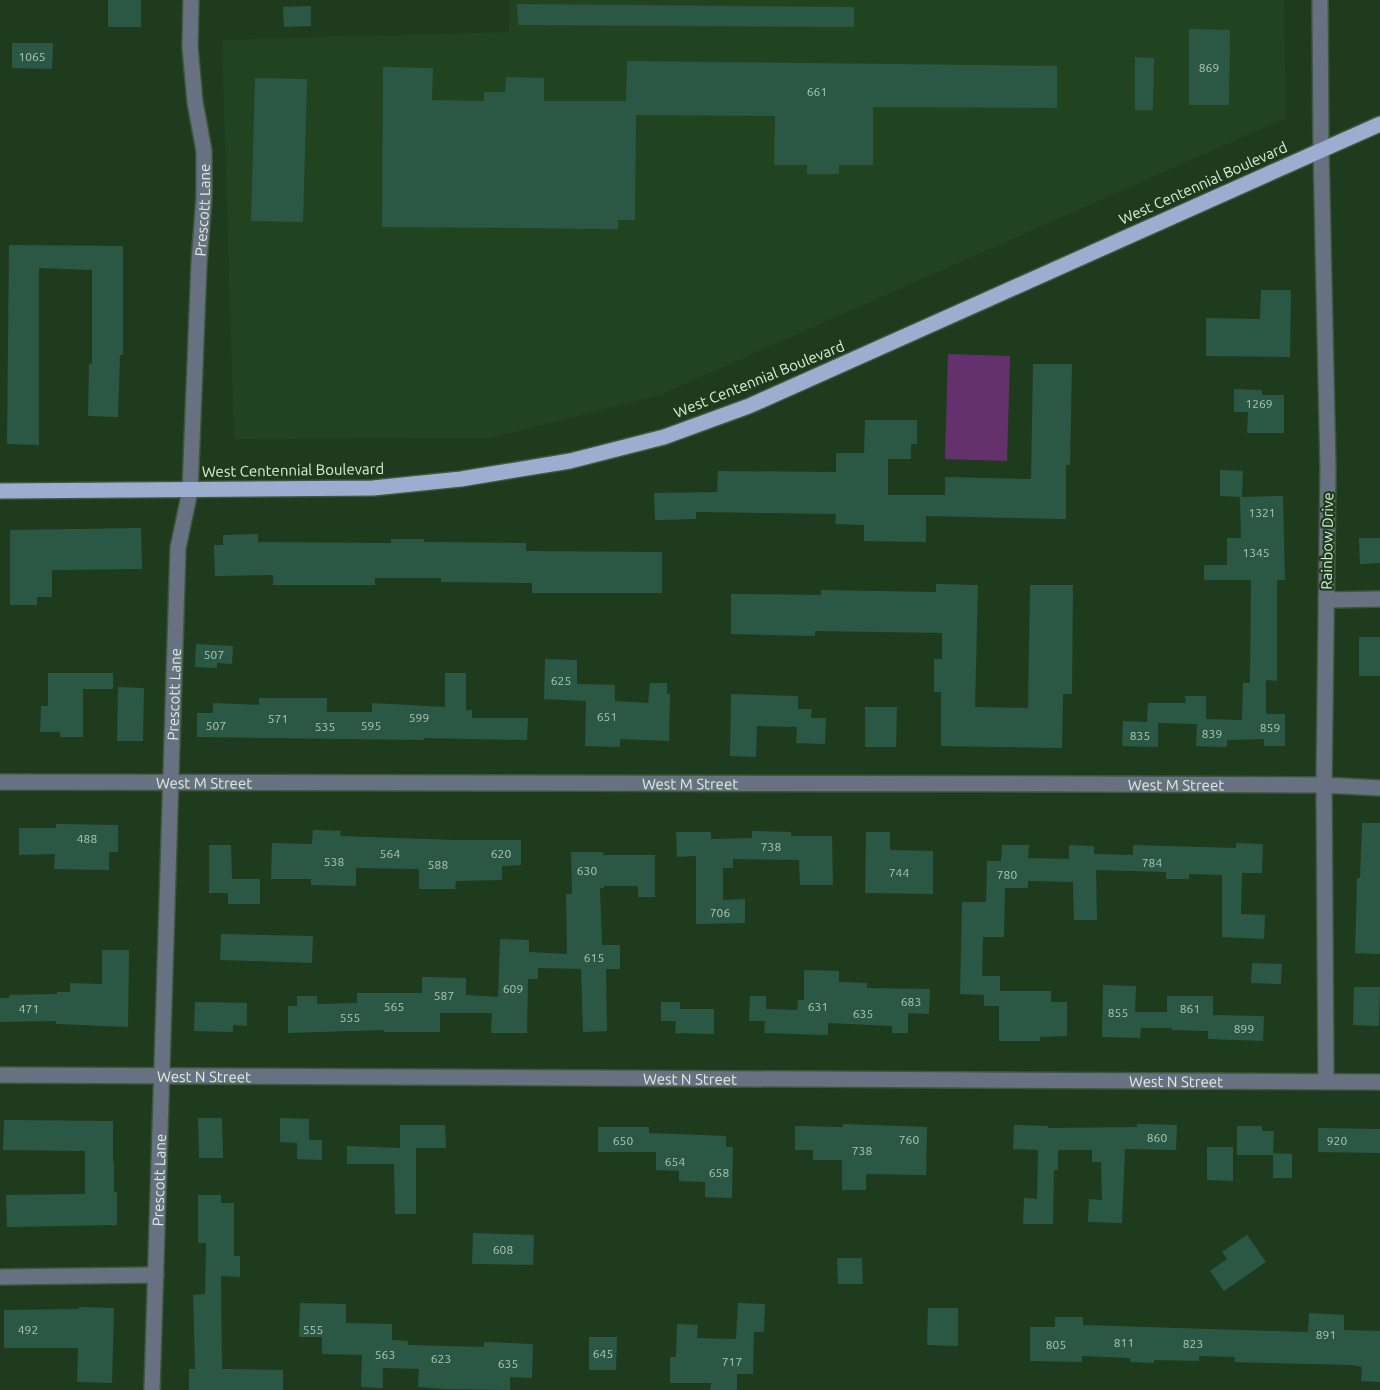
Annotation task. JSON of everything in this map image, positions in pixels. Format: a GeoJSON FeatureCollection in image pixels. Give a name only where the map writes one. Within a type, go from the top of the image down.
{"type":"FeatureCollection","features":[{"type":"Feature","properties":{"kind":"main road","name":"West Centennial Boulevard"},"geometry":{"type":"LineString","coordinates":[[0,491],[373,488],[461,479],[570,461],[664,437],[749,406],[1380,124]]}},
{"type":"Feature","properties":{"kind":"street","name":"Prescott Lane"},"geometry":{"type":"LineString","coordinates":[[152,1390],[178,548],[190,491],[199,263],[204,197],[204,151],[195,102],[190,47],[190,0]]}},
{"type":"Feature","properties":{"kind":"street","name":"Rainbow Drive"},"geometry":{"type":"LineString","coordinates":[[1320,0],[1320,149],[1328,468],[1324,785],[1326,1082]]}},
{"type":"Feature","properties":{"kind":"street"},"geometry":{"type":"LineString","coordinates":[[1326,600],[1380,599]]}},
{"type":"Feature","properties":{"kind":"street","name":"West M Street"},"geometry":{"type":"LineString","coordinates":[[0,782],[1324,785],[1380,788]]}},
{"type":"Feature","properties":{"kind":"street","name":"West N Street"},"geometry":{"type":"LineString","coordinates":[[0,1075],[1380,1082]]}},
{"type":"Feature","properties":{"kind":"street"},"geometry":{"type":"LineString","coordinates":[[0,1277],[156,1275]]}},
{"type":"Feature","properties":{"kind":"shaded area"},"geometry":{"type":"Polygon","coordinates":[[[510,0],[1284,0],[1286,118],[660,395],[490,438],[234,439],[222,40],[509,32],[510,0]]]}},
{"type":"Feature","properties":{"kind":"shaded area"},"geometry":{"type":"Polygon","coordinates":[[[948,354],[1010,356],[1007,461],[945,459],[948,354]]]}},
{"type":"Feature","properties":{"kind":"building"},"geometry":{"type":"Polygon","coordinates":[[[108,0],[141,0],[141,27],[108,27],[108,0]]]}},
{"type":"Feature","properties":{"kind":"building"},"geometry":{"type":"Polygon","coordinates":[[[517,4],[854,7],[854,27],[518,25],[517,4]]]}},
{"type":"Feature","properties":{"kind":"building"},"geometry":{"type":"Polygon","coordinates":[[[311,6],[311,26],[284,27],[283,7],[311,6]]]}},
{"type":"Feature","properties":{"kind":"building"},"geometry":{"type":"Polygon","coordinates":[[[1189,29],[1230,30],[1229,105],[1189,105],[1189,29]]]}},
{"type":"Feature","properties":{"kind":"building"},"geometry":{"type":"Polygon","coordinates":[[[12,43],[53,43],[52,69],[12,68],[12,43]]]}},
{"type":"Feature","properties":{"kind":"building"},"geometry":{"type":"Polygon","coordinates":[[[1135,57],[1154,58],[1153,110],[1135,110],[1135,57]]]}},
{"type":"Feature","properties":{"kind":"building"},"geometry":{"type":"Polygon","coordinates":[[[627,61],[1057,66],[1057,108],[873,107],[873,165],[839,165],[839,174],[807,174],[807,165],[774,165],[775,116],[636,115],[635,220],[618,220],[618,229],[382,227],[383,67],[433,68],[432,100],[484,101],[484,92],[505,92],[506,77],[544,78],[544,101],[626,101],[627,61]]]}},
{"type":"Feature","properties":{"kind":"building"},"geometry":{"type":"Polygon","coordinates":[[[255,78],[307,79],[303,222],[251,221],[255,78]]]}},
{"type":"Feature","properties":{"kind":"building"},"geometry":{"type":"Polygon","coordinates":[[[9,245],[123,246],[123,355],[120,355],[118,417],[88,416],[89,364],[92,364],[92,270],[39,268],[39,445],[7,444],[9,245]]]}},
{"type":"Feature","properties":{"kind":"building"},"geometry":{"type":"Polygon","coordinates":[[[1261,290],[1291,290],[1290,357],[1206,356],[1206,318],[1260,319],[1261,290]]]}},
{"type":"Feature","properties":{"kind":"building"},"geometry":{"type":"Polygon","coordinates":[[[1033,364],[1072,364],[1070,465],[1066,465],[1066,519],[926,516],[926,542],[864,541],[864,525],[835,524],[836,514],[696,512],[696,519],[655,520],[654,493],[717,492],[718,471],[836,472],[836,453],[864,453],[865,420],[917,420],[917,444],[911,444],[911,459],[888,459],[888,495],[945,495],[945,477],[1031,479],[1033,364]]]}},
{"type":"Feature","properties":{"kind":"building"},"geometry":{"type":"Polygon","coordinates":[[[1234,389],[1262,390],[1262,395],[1284,395],[1284,433],[1247,433],[1248,412],[1234,412],[1234,389]]]}},
{"type":"Feature","properties":{"kind":"building"},"geometry":{"type":"Polygon","coordinates":[[[1220,470],[1243,471],[1242,497],[1283,496],[1285,580],[1277,580],[1277,681],[1266,680],[1266,714],[1285,714],[1285,746],[1264,746],[1264,739],[1227,740],[1227,747],[1196,746],[1197,724],[1158,723],[1158,747],[1122,746],[1123,721],[1147,722],[1148,703],[1186,703],[1185,696],[1206,696],[1206,719],[1242,720],[1243,683],[1250,683],[1251,580],[1204,580],[1204,565],[1227,565],[1227,538],[1241,538],[1240,497],[1220,496],[1220,470]]]}},
{"type":"Feature","properties":{"kind":"building"},"geometry":{"type":"Polygon","coordinates":[[[141,528],[142,569],[52,570],[52,597],[37,597],[37,605],[10,605],[10,530],[141,528]]]}},
{"type":"Feature","properties":{"kind":"building"},"geometry":{"type":"Polygon","coordinates":[[[258,534],[258,542],[391,543],[391,539],[424,539],[424,542],[526,543],[526,551],[662,552],[662,593],[532,593],[532,583],[441,582],[441,578],[375,578],[375,585],[273,585],[273,575],[215,576],[214,545],[223,545],[223,535],[258,534]]]}},
{"type":"Feature","properties":{"kind":"building"},"geometry":{"type":"Polygon","coordinates":[[[1359,538],[1380,538],[1380,563],[1360,564],[1359,538]]]}},
{"type":"Feature","properties":{"kind":"building"},"geometry":{"type":"Polygon","coordinates":[[[936,584],[978,585],[975,707],[1028,708],[1030,585],[1073,585],[1072,694],[1063,694],[1062,748],[941,746],[941,692],[934,692],[934,659],[942,659],[942,633],[815,631],[815,636],[731,634],[731,594],[821,595],[821,590],[936,592],[936,584]]]}},
{"type":"Feature","properties":{"kind":"building"},"geometry":{"type":"Polygon","coordinates":[[[1359,637],[1380,637],[1380,676],[1359,676],[1359,637]]]}},
{"type":"Feature","properties":{"kind":"building"},"geometry":{"type":"Polygon","coordinates":[[[196,644],[233,646],[232,664],[217,663],[217,668],[195,667],[196,644]]]}},
{"type":"Feature","properties":{"kind":"building"},"geometry":{"type":"Polygon","coordinates":[[[545,659],[577,660],[577,684],[615,685],[615,701],[648,703],[650,683],[667,683],[667,694],[670,694],[669,741],[620,739],[620,747],[585,746],[586,701],[544,699],[545,659]]]}},
{"type":"Feature","properties":{"kind":"building"},"geometry":{"type":"Polygon","coordinates":[[[48,673],[113,673],[113,689],[83,689],[83,737],[60,737],[60,732],[40,732],[41,706],[48,706],[48,673]]]}},
{"type":"Feature","properties":{"kind":"building"},"geometry":{"type":"Polygon","coordinates":[[[445,673],[466,673],[466,710],[472,710],[472,718],[528,718],[527,740],[197,737],[197,713],[213,713],[213,703],[259,705],[259,698],[327,698],[327,712],[372,712],[372,703],[445,707],[445,673]]]}},
{"type":"Feature","properties":{"kind":"building"},"geometry":{"type":"Polygon","coordinates":[[[118,687],[144,688],[143,741],[117,741],[118,687]]]}},
{"type":"Feature","properties":{"kind":"building"},"geometry":{"type":"Polygon","coordinates":[[[731,694],[798,696],[798,709],[812,709],[811,718],[826,718],[825,744],[796,743],[797,727],[757,726],[756,757],[730,756],[731,694]]]}},
{"type":"Feature","properties":{"kind":"building"},"geometry":{"type":"Polygon","coordinates":[[[865,707],[897,707],[896,747],[865,747],[865,707]]]}},
{"type":"Feature","properties":{"kind":"building"},"geometry":{"type":"Polygon","coordinates":[[[1362,823],[1380,823],[1380,954],[1355,953],[1357,878],[1360,878],[1362,823]]]}},
{"type":"Feature","properties":{"kind":"building"},"geometry":{"type":"Polygon","coordinates":[[[56,824],[118,825],[118,852],[109,852],[109,870],[54,869],[55,854],[19,855],[19,828],[56,828],[56,824]]]}},
{"type":"Feature","properties":{"kind":"building"},"geometry":{"type":"Polygon","coordinates":[[[313,830],[341,831],[340,836],[521,840],[521,865],[502,866],[502,880],[456,881],[455,889],[419,889],[419,869],[356,868],[356,886],[311,885],[311,879],[271,879],[272,843],[312,844],[313,830]]]}},
{"type":"Feature","properties":{"kind":"building"},"geometry":{"type":"Polygon","coordinates":[[[752,831],[791,832],[791,836],[832,836],[833,885],[800,885],[799,860],[733,859],[733,868],[723,868],[723,900],[745,899],[745,923],[696,924],[696,856],[677,857],[676,832],[711,832],[711,839],[752,838],[752,831]]]}},
{"type":"Feature","properties":{"kind":"building"},"geometry":{"type":"Polygon","coordinates":[[[866,832],[890,832],[890,850],[933,851],[933,894],[865,893],[866,832]]]}},
{"type":"Feature","properties":{"kind":"building"},"geometry":{"type":"Polygon","coordinates":[[[1236,843],[1263,844],[1262,873],[1242,873],[1241,914],[1265,915],[1264,939],[1222,937],[1222,875],[1189,874],[1189,879],[1166,879],[1166,872],[1096,870],[1097,920],[1074,920],[1073,882],[1028,881],[1028,888],[1005,888],[1004,937],[983,937],[982,976],[1000,976],[1000,991],[1051,991],[1051,1002],[1067,1002],[1067,1036],[1040,1037],[1040,1041],[999,1041],[999,1006],[984,1006],[984,995],[960,994],[962,902],[986,902],[987,861],[1001,861],[1002,845],[1029,845],[1028,858],[1069,859],[1069,845],[1094,846],[1094,854],[1133,855],[1133,845],[1236,848],[1236,843]]]}},
{"type":"Feature","properties":{"kind":"building"},"geometry":{"type":"Polygon","coordinates":[[[209,845],[231,845],[232,879],[260,879],[260,904],[228,904],[228,893],[209,893],[209,845]]]}},
{"type":"Feature","properties":{"kind":"building"},"geometry":{"type":"Polygon","coordinates":[[[571,852],[603,852],[603,855],[655,855],[655,897],[638,897],[638,886],[600,888],[602,945],[620,945],[620,969],[606,969],[607,1031],[583,1032],[581,969],[538,968],[538,979],[528,979],[527,1033],[491,1033],[492,1013],[440,1013],[440,1032],[384,1032],[384,1030],[288,1033],[288,1006],[297,1006],[297,996],[317,996],[317,1004],[357,1003],[357,993],[422,993],[422,977],[466,978],[466,995],[498,997],[500,939],[529,940],[529,952],[567,954],[566,894],[572,894],[571,852]]]}},
{"type":"Feature","properties":{"kind":"building"},"geometry":{"type":"Polygon","coordinates":[[[221,934],[313,936],[312,963],[220,960],[221,934]]]}},
{"type":"Feature","properties":{"kind":"building"},"geometry":{"type":"Polygon","coordinates":[[[102,950],[129,950],[128,1027],[56,1024],[56,1021],[0,1022],[0,998],[9,998],[9,995],[70,992],[70,983],[102,984],[102,950]]]}},
{"type":"Feature","properties":{"kind":"building"},"geometry":{"type":"Polygon","coordinates":[[[1252,963],[1282,964],[1281,984],[1251,983],[1252,963]]]}},
{"type":"Feature","properties":{"kind":"building"},"geometry":{"type":"Polygon","coordinates":[[[804,970],[839,971],[839,982],[867,983],[867,988],[930,989],[929,1014],[908,1013],[908,1033],[892,1033],[892,1026],[828,1023],[828,1035],[764,1033],[765,1021],[749,1021],[750,996],[766,996],[766,1009],[797,1010],[798,1000],[804,1000],[804,970]]]}},
{"type":"Feature","properties":{"kind":"building"},"geometry":{"type":"Polygon","coordinates":[[[1103,985],[1136,986],[1135,1012],[1167,1012],[1167,996],[1213,996],[1213,1015],[1264,1016],[1263,1041],[1208,1039],[1208,1031],[1172,1030],[1172,1028],[1141,1028],[1140,1038],[1102,1037],[1103,985]]]}},
{"type":"Feature","properties":{"kind":"building"},"geometry":{"type":"Polygon","coordinates":[[[1354,987],[1380,987],[1379,1026],[1353,1025],[1354,987]]]}},
{"type":"Feature","properties":{"kind":"building"},"geometry":{"type":"Polygon","coordinates":[[[195,1002],[247,1003],[247,1026],[233,1025],[233,1032],[194,1031],[195,1002]]]}},
{"type":"Feature","properties":{"kind":"building"},"geometry":{"type":"Polygon","coordinates":[[[661,1002],[680,1002],[680,1009],[714,1009],[714,1034],[675,1033],[676,1021],[661,1021],[661,1002]]]}},
{"type":"Feature","properties":{"kind":"building"},"geometry":{"type":"Polygon","coordinates":[[[198,1118],[222,1118],[223,1158],[199,1158],[198,1118]]]}},
{"type":"Feature","properties":{"kind":"building"},"geometry":{"type":"Polygon","coordinates":[[[280,1118],[309,1119],[309,1140],[322,1140],[322,1160],[297,1159],[297,1143],[280,1142],[280,1118]]]}},
{"type":"Feature","properties":{"kind":"building"},"geometry":{"type":"Polygon","coordinates":[[[4,1120],[113,1121],[117,1225],[7,1227],[6,1195],[85,1194],[85,1151],[3,1150],[4,1120]]]}},
{"type":"Feature","properties":{"kind":"building"},"geometry":{"type":"Polygon","coordinates":[[[843,1124],[927,1127],[926,1175],[866,1174],[866,1190],[842,1190],[842,1160],[813,1160],[813,1150],[795,1150],[795,1126],[843,1127],[843,1124]]]}},
{"type":"Feature","properties":{"kind":"building"},"geometry":{"type":"Polygon","coordinates":[[[1137,1124],[1177,1125],[1176,1150],[1125,1149],[1122,1223],[1088,1222],[1089,1199],[1102,1200],[1101,1162],[1092,1162],[1092,1150],[1058,1150],[1058,1170],[1054,1170],[1053,1224],[1023,1224],[1024,1198],[1037,1199],[1038,1150],[1013,1149],[1014,1125],[1048,1126],[1048,1128],[1137,1127],[1137,1124]]]}},
{"type":"Feature","properties":{"kind":"building"},"geometry":{"type":"Polygon","coordinates":[[[400,1125],[445,1125],[446,1148],[416,1148],[416,1214],[395,1214],[394,1164],[347,1164],[347,1146],[400,1148],[400,1125]]]}},
{"type":"Feature","properties":{"kind":"building"},"geometry":{"type":"Polygon","coordinates":[[[1237,1126],[1262,1126],[1262,1131],[1274,1131],[1273,1155],[1237,1155],[1237,1126]]]}},
{"type":"Feature","properties":{"kind":"building"},"geometry":{"type":"Polygon","coordinates":[[[598,1127],[649,1127],[649,1133],[726,1136],[726,1147],[733,1147],[732,1198],[705,1197],[705,1182],[679,1181],[679,1171],[656,1170],[656,1152],[598,1152],[598,1127]]]}},
{"type":"Feature","properties":{"kind":"building"},"geometry":{"type":"Polygon","coordinates":[[[1318,1128],[1380,1129],[1380,1153],[1318,1152],[1318,1128]]]}},
{"type":"Feature","properties":{"kind":"building"},"geometry":{"type":"Polygon","coordinates":[[[1207,1147],[1233,1147],[1233,1181],[1207,1180],[1207,1147]]]}},
{"type":"Feature","properties":{"kind":"building"},"geometry":{"type":"Polygon","coordinates":[[[1273,1153],[1292,1154],[1292,1178],[1273,1178],[1273,1153]]]}},
{"type":"Feature","properties":{"kind":"building"},"geometry":{"type":"Polygon","coordinates":[[[198,1195],[221,1195],[221,1203],[234,1203],[234,1256],[240,1256],[240,1277],[221,1276],[222,1369],[283,1370],[283,1390],[189,1390],[189,1369],[195,1369],[193,1295],[205,1294],[206,1243],[198,1243],[198,1195]]]}},
{"type":"Feature","properties":{"kind":"building"},"geometry":{"type":"Polygon","coordinates":[[[473,1233],[534,1235],[533,1265],[472,1264],[473,1233]]]}},
{"type":"Feature","properties":{"kind":"building"},"geometry":{"type":"Polygon","coordinates":[[[1247,1235],[1266,1262],[1224,1291],[1210,1271],[1227,1259],[1222,1252],[1247,1235]]]}},
{"type":"Feature","properties":{"kind":"building"},"geometry":{"type":"Polygon","coordinates":[[[837,1258],[862,1258],[863,1284],[838,1284],[837,1258]]]}},
{"type":"Feature","properties":{"kind":"building"},"geometry":{"type":"Polygon","coordinates":[[[300,1303],[346,1304],[346,1323],[392,1324],[392,1340],[408,1341],[408,1345],[484,1347],[484,1342],[533,1344],[532,1378],[510,1377],[510,1390],[445,1389],[418,1387],[419,1369],[383,1368],[383,1388],[361,1387],[362,1355],[322,1354],[322,1337],[299,1337],[300,1303]]]}},
{"type":"Feature","properties":{"kind":"building"},"geometry":{"type":"Polygon","coordinates":[[[738,1303],[765,1304],[764,1332],[754,1332],[753,1374],[737,1374],[737,1390],[710,1390],[711,1383],[670,1383],[670,1357],[676,1357],[677,1324],[698,1325],[697,1338],[736,1339],[738,1303]]]}},
{"type":"Feature","properties":{"kind":"building"},"geometry":{"type":"Polygon","coordinates":[[[79,1307],[114,1308],[112,1383],[77,1382],[78,1348],[4,1348],[4,1310],[79,1309],[79,1307]]]}},
{"type":"Feature","properties":{"kind":"building"},"geometry":{"type":"Polygon","coordinates":[[[928,1308],[958,1308],[958,1346],[927,1345],[928,1308]]]}},
{"type":"Feature","properties":{"kind":"building"},"geometry":{"type":"Polygon","coordinates":[[[1309,1313],[1344,1315],[1344,1330],[1380,1331],[1380,1382],[1361,1381],[1362,1367],[1353,1365],[1234,1362],[1235,1357],[1199,1356],[1199,1361],[1154,1360],[1154,1363],[1130,1362],[1130,1358],[1082,1356],[1082,1362],[1030,1361],[1030,1327],[1055,1327],[1055,1317],[1083,1317],[1083,1325],[1308,1332],[1309,1313]]]}},
{"type":"Feature","properties":{"kind":"building"},"geometry":{"type":"Polygon","coordinates":[[[589,1337],[617,1337],[616,1370],[589,1370],[589,1337]]]}}]}
